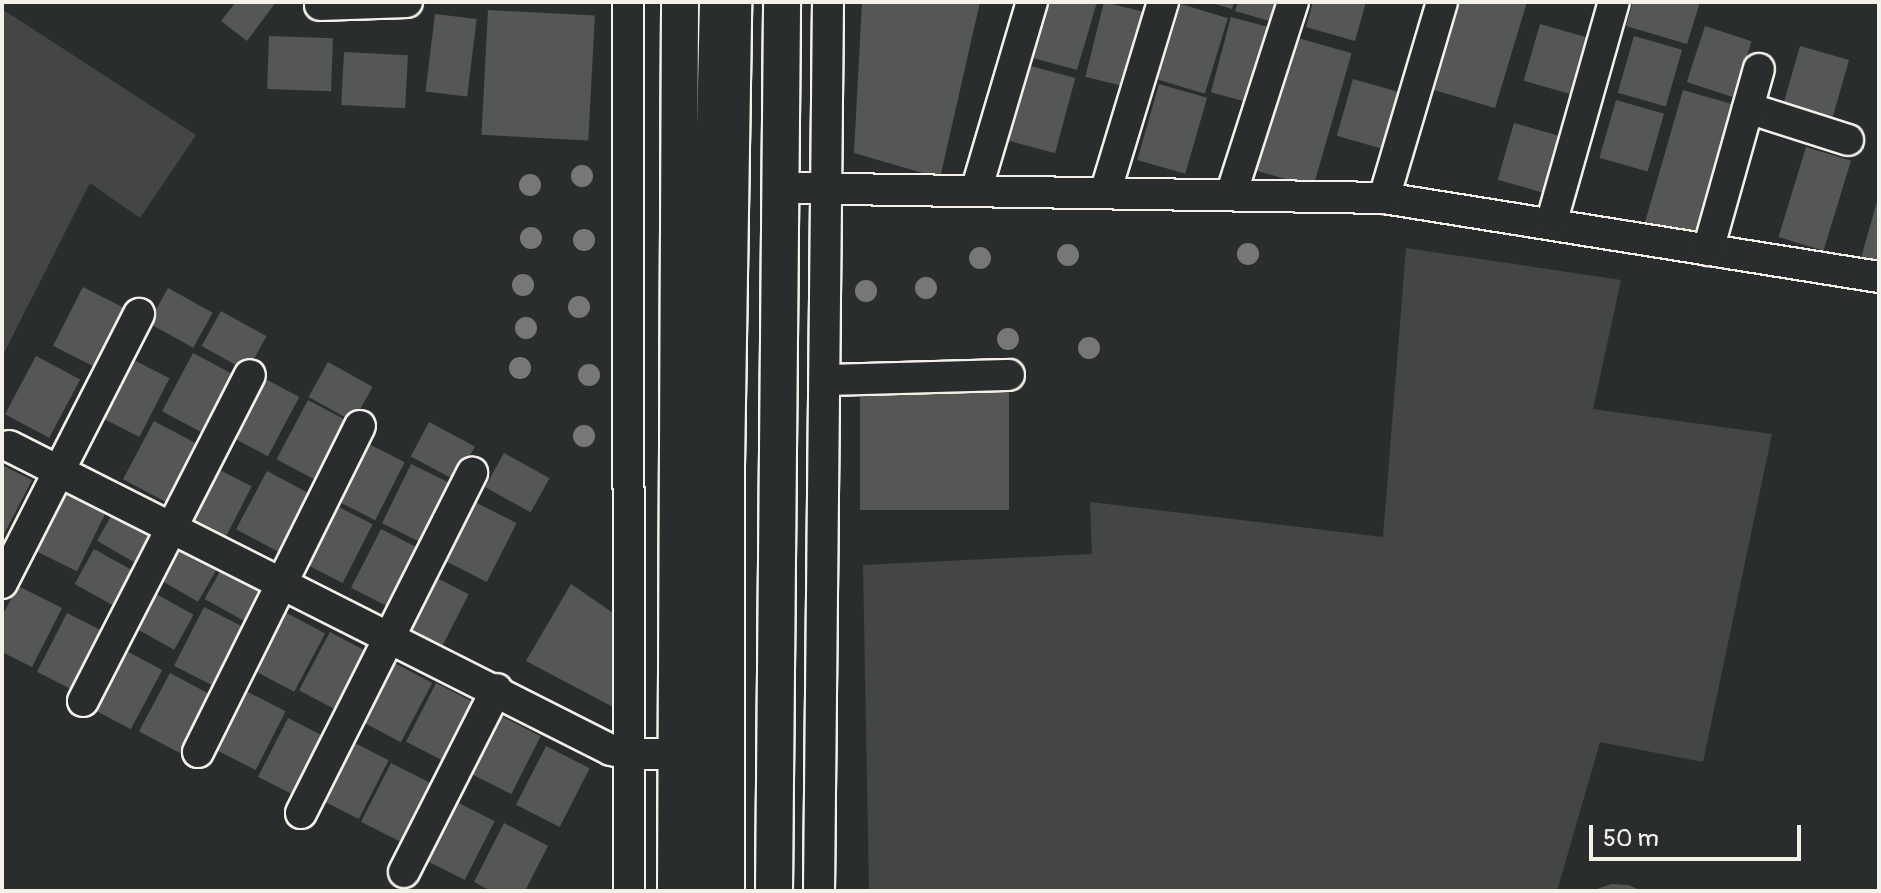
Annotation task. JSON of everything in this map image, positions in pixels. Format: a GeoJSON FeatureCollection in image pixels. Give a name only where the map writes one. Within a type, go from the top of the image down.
{"type":"FeatureCollection","features":[{"type":"Feature","properties":{"kind":"main road"},"geometry":{"type":"LineString","coordinates":[[676,891],[680,2]]}},
{"type":"Feature","properties":{"kind":"main road"},"geometry":{"type":"LineString","coordinates":[[774,891],[782,2]]}},
{"type":"Feature","properties":{"kind":"street"},"geometry":{"type":"LineString","coordinates":[[320,5],[407,2]]}},
{"type":"Feature","properties":{"kind":"street"},"geometry":{"type":"LineString","coordinates":[[628,2],[629,891]]}},
{"type":"Feature","properties":{"kind":"street"},"geometry":{"type":"LineString","coordinates":[[702,891],[706,371],[715,2]]}},
{"type":"Feature","properties":{"kind":"street"},"geometry":{"type":"LineString","coordinates":[[729,891],[729,466],[736,2]]}},
{"type":"Feature","properties":{"kind":"street"},"geometry":{"type":"LineString","coordinates":[[819,891],[828,2]]}},
{"type":"Feature","properties":{"kind":"street"},"geometry":{"type":"LineString","coordinates":[[976,191],[1032,2]]}},
{"type":"Feature","properties":{"kind":"street"},"geometry":{"type":"LineString","coordinates":[[1105,193],[1163,2]]}},
{"type":"Feature","properties":{"kind":"street"},"geometry":{"type":"LineString","coordinates":[[1231,195],[1293,2]]}},
{"type":"Feature","properties":{"kind":"street"},"geometry":{"type":"LineString","coordinates":[[1384,198],[1442,2]]}},
{"type":"Feature","properties":{"kind":"street"},"geometry":{"type":"LineString","coordinates":[[1551,224],[1614,2]]}},
{"type":"Feature","properties":{"kind":"street"},"geometry":{"type":"LineString","coordinates":[[1708,250],[1759,69]]}},
{"type":"Feature","properties":{"kind":"street"},"geometry":{"type":"LineString","coordinates":[[1748,108],[1848,140]]}},
{"type":"Feature","properties":{"kind":"street"},"geometry":{"type":"LineString","coordinates":[[782,188],[1384,198],[1879,277]]}},
{"type":"Feature","properties":{"kind":"street"},"geometry":{"type":"LineString","coordinates":[[2,583],[139,314]]}},
{"type":"Feature","properties":{"kind":"street"},"geometry":{"type":"LineString","coordinates":[[83,701],[250,375]]}},
{"type":"Feature","properties":{"kind":"street"},"geometry":{"type":"LineString","coordinates":[[825,380],[1009,375]]}},
{"type":"Feature","properties":{"kind":"street"},"geometry":{"type":"LineString","coordinates":[[198,752],[360,426]]}},
{"type":"Feature","properties":{"kind":"street"},"geometry":{"type":"LineString","coordinates":[[9,446],[281,586],[497,689],[599,744],[629,754],[676,754]]}},
{"type":"Feature","properties":{"kind":"street"},"geometry":{"type":"LineString","coordinates":[[301,813],[472,473]]}},
{"type":"Feature","properties":{"kind":"street"},"geometry":{"type":"LineString","coordinates":[[404,872],[497,689]]}},
{"type":"Feature","properties":{"kind":"shaded area"},"geometry":{"type":"Polygon","coordinates":[[[2,9],[196,135],[140,218],[90,183],[2,357],[2,9]]]}},
{"type":"Feature","properties":{"kind":"shaded area"},"geometry":{"type":"Polygon","coordinates":[[[1406,248],[1621,280],[1593,409],[1772,434],[1703,762],[1600,742],[1557,891],[869,891],[863,565],[1092,554],[1090,502],[1383,537],[1406,248]]]}},
{"type":"Feature","properties":{"kind":"building"},"geometry":{"type":"Polygon","coordinates":[[[236,2],[276,2],[247,41],[221,21],[236,2]]]}},
{"type":"Feature","properties":{"kind":"building"},"geometry":{"type":"Polygon","coordinates":[[[862,2],[980,2],[940,178],[854,153],[862,2]]]}},
{"type":"Feature","properties":{"kind":"building"},"geometry":{"type":"Polygon","coordinates":[[[1045,2],[1097,2],[1077,70],[1029,57],[1045,2]]]}},
{"type":"Feature","properties":{"kind":"building"},"geometry":{"type":"Polygon","coordinates":[[[1104,2],[1152,14],[1133,89],[1085,77],[1104,2]]]}},
{"type":"Feature","properties":{"kind":"building"},"geometry":{"type":"Polygon","coordinates":[[[1209,2],[1234,2],[1232,9],[1209,2]]]}},
{"type":"Feature","properties":{"kind":"building"},"geometry":{"type":"Polygon","coordinates":[[[1238,2],[1290,2],[1283,25],[1235,11],[1238,2]]]}},
{"type":"Feature","properties":{"kind":"building"},"geometry":{"type":"Polygon","coordinates":[[[1313,2],[1366,2],[1355,41],[1306,27],[1313,2]]]}},
{"type":"Feature","properties":{"kind":"building"},"geometry":{"type":"Polygon","coordinates":[[[1460,2],[1527,2],[1495,108],[1434,90],[1460,2]]]}},
{"type":"Feature","properties":{"kind":"building"},"geometry":{"type":"Polygon","coordinates":[[[1633,2],[1700,2],[1687,44],[1626,26],[1633,2]]]}},
{"type":"Feature","properties":{"kind":"building"},"geometry":{"type":"Polygon","coordinates":[[[1181,4],[1228,18],[1205,94],[1158,80],[1181,4]]]}},
{"type":"Feature","properties":{"kind":"building"},"geometry":{"type":"Polygon","coordinates":[[[488,10],[595,16],[588,140],[481,135],[488,10]]]}},
{"type":"Feature","properties":{"kind":"building"},"geometry":{"type":"Polygon","coordinates":[[[435,14],[477,19],[467,97],[425,91],[435,14]]]}},
{"type":"Feature","properties":{"kind":"building"},"geometry":{"type":"Polygon","coordinates":[[[1231,17],[1279,30],[1259,105],[1211,92],[1231,17]]]}},
{"type":"Feature","properties":{"kind":"building"},"geometry":{"type":"Polygon","coordinates":[[[1540,24],[1588,38],[1572,94],[1524,81],[1540,24]]]}},
{"type":"Feature","properties":{"kind":"building"},"geometry":{"type":"Polygon","coordinates":[[[1705,26],[1752,41],[1733,97],[1687,82],[1705,26]]]}},
{"type":"Feature","properties":{"kind":"building"},"geometry":{"type":"Polygon","coordinates":[[[269,36],[333,38],[331,91],[267,89],[269,36]]]}},
{"type":"Feature","properties":{"kind":"building"},"geometry":{"type":"Polygon","coordinates":[[[1291,36],[1352,53],[1313,187],[1253,170],[1291,36]]]}},
{"type":"Feature","properties":{"kind":"building"},"geometry":{"type":"Polygon","coordinates":[[[1634,36],[1682,50],[1666,106],[1618,93],[1634,36]]]}},
{"type":"Feature","properties":{"kind":"building"},"geometry":{"type":"Polygon","coordinates":[[[1800,46],[1849,60],[1833,117],[1784,103],[1800,46]]]}},
{"type":"Feature","properties":{"kind":"building"},"geometry":{"type":"Polygon","coordinates":[[[344,52],[408,55],[405,108],[341,105],[344,52]]]}},
{"type":"Feature","properties":{"kind":"building"},"geometry":{"type":"Polygon","coordinates":[[[1027,65],[1075,78],[1055,153],[1007,140],[1027,65]]]}},
{"type":"Feature","properties":{"kind":"building"},"geometry":{"type":"Polygon","coordinates":[[[1353,79],[1401,93],[1385,149],[1337,136],[1353,79]]]}},
{"type":"Feature","properties":{"kind":"building"},"geometry":{"type":"Polygon","coordinates":[[[1159,84],[1207,98],[1185,174],[1137,160],[1159,84]]]}},
{"type":"Feature","properties":{"kind":"building"},"geometry":{"type":"Polygon","coordinates":[[[1683,90],[1745,108],[1707,242],[1645,224],[1683,90]]]}},
{"type":"Feature","properties":{"kind":"building"},"geometry":{"type":"Polygon","coordinates":[[[1616,100],[1664,114],[1648,171],[1599,158],[1616,100]]]}},
{"type":"Feature","properties":{"kind":"building"},"geometry":{"type":"Polygon","coordinates":[[[1514,123],[1562,137],[1546,193],[1498,180],[1514,123]]]}},
{"type":"Feature","properties":{"kind":"building"},"geometry":{"type":"Polygon","coordinates":[[[1806,147],[1851,161],[1823,251],[1779,237],[1806,147]]]}},
{"type":"Feature","properties":{"kind":"building"},"geometry":{"type":"Polygon","coordinates":[[[1879,198],[1879,263],[1861,258],[1879,198]]]}},
{"type":"Feature","properties":{"kind":"building"},"geometry":{"type":"Polygon","coordinates":[[[83,287],[127,309],[97,368],[53,346],[83,287]]]}},
{"type":"Feature","properties":{"kind":"building"},"geometry":{"type":"Polygon","coordinates":[[[168,288],[213,313],[193,348],[149,323],[168,288]]]}},
{"type":"Feature","properties":{"kind":"building"},"geometry":{"type":"Polygon","coordinates":[[[221,311],[266,336],[247,371],[202,346],[221,311]]]}},
{"type":"Feature","properties":{"kind":"building"},"geometry":{"type":"Polygon","coordinates":[[[193,353],[236,376],[205,434],[162,411],[193,353]]]}},
{"type":"Feature","properties":{"kind":"building"},"geometry":{"type":"Polygon","coordinates":[[[124,355],[169,378],[139,437],[94,414],[124,355]]]}},
{"type":"Feature","properties":{"kind":"building"},"geometry":{"type":"Polygon","coordinates":[[[36,356],[80,379],[49,438],[5,414],[36,356]]]}},
{"type":"Feature","properties":{"kind":"building"},"geometry":{"type":"Polygon","coordinates":[[[328,362],[373,387],[353,422],[309,397],[328,362]]]}},
{"type":"Feature","properties":{"kind":"building"},"geometry":{"type":"Polygon","coordinates":[[[256,374],[299,397],[268,456],[225,433],[256,374]]]}},
{"type":"Feature","properties":{"kind":"building"},"geometry":{"type":"Polygon","coordinates":[[[860,390],[1009,390],[1009,510],[860,510],[860,390]]]}},
{"type":"Feature","properties":{"kind":"building"},"geometry":{"type":"Polygon","coordinates":[[[308,400],[351,423],[320,482],[277,459],[308,400]]]}},
{"type":"Feature","properties":{"kind":"building"},"geometry":{"type":"Polygon","coordinates":[[[154,421],[198,444],[167,503],[123,479],[154,421]]]}},
{"type":"Feature","properties":{"kind":"building"},"geometry":{"type":"Polygon","coordinates":[[[429,422],[475,446],[457,481],[411,456],[429,422]]]}},
{"type":"Feature","properties":{"kind":"building"},"geometry":{"type":"Polygon","coordinates":[[[361,440],[405,462],[375,520],[331,498],[361,440]]]}},
{"type":"Feature","properties":{"kind":"building"},"geometry":{"type":"Polygon","coordinates":[[[504,453],[549,478],[531,512],[485,487],[504,453]]]}},
{"type":"Feature","properties":{"kind":"building"},"geometry":{"type":"Polygon","coordinates":[[[208,464],[252,486],[222,545],[178,523],[208,464]]]}},
{"type":"Feature","properties":{"kind":"building"},"geometry":{"type":"Polygon","coordinates":[[[411,464],[456,486],[427,545],[382,523],[411,464]]]}},
{"type":"Feature","properties":{"kind":"building"},"geometry":{"type":"Polygon","coordinates":[[[2,465],[32,480],[2,538],[2,465]]]}},
{"type":"Feature","properties":{"kind":"building"},"geometry":{"type":"Polygon","coordinates":[[[267,471],[311,494],[280,553],[236,529],[267,471]]]}},
{"type":"Feature","properties":{"kind":"building"},"geometry":{"type":"Polygon","coordinates":[[[61,490],[106,512],[77,571],[32,549],[61,490]]]}},
{"type":"Feature","properties":{"kind":"building"},"geometry":{"type":"Polygon","coordinates":[[[473,501],[517,523],[487,582],[443,560],[473,501]]]}},
{"type":"Feature","properties":{"kind":"building"},"geometry":{"type":"Polygon","coordinates":[[[329,502],[373,524],[343,583],[299,561],[329,502]]]}},
{"type":"Feature","properties":{"kind":"building"},"geometry":{"type":"Polygon","coordinates":[[[117,506],[162,532],[142,567],[97,541],[117,506]]]}},
{"type":"Feature","properties":{"kind":"building"},"geometry":{"type":"Polygon","coordinates":[[[381,529],[426,552],[396,611],[351,588],[381,529]]]}},
{"type":"Feature","properties":{"kind":"building"},"geometry":{"type":"Polygon","coordinates":[[[173,541],[218,567],[198,602],[153,576],[173,541]]]}},
{"type":"Feature","properties":{"kind":"building"},"geometry":{"type":"Polygon","coordinates":[[[94,549],[139,574],[120,609],[75,584],[94,549]]]}},
{"type":"Feature","properties":{"kind":"building"},"geometry":{"type":"Polygon","coordinates":[[[224,564],[269,589],[249,624],[205,599],[224,564]]]}},
{"type":"Feature","properties":{"kind":"building"},"geometry":{"type":"Polygon","coordinates":[[[425,572],[469,594],[439,653],[395,631],[425,572]]]}},
{"type":"Feature","properties":{"kind":"building"},"geometry":{"type":"Polygon","coordinates":[[[571,584],[616,615],[613,707],[526,661],[571,584]]]}},
{"type":"Feature","properties":{"kind":"building"},"geometry":{"type":"Polygon","coordinates":[[[18,586],[62,608],[32,667],[2,652],[2,616],[18,586]]]}},
{"type":"Feature","properties":{"kind":"building"},"geometry":{"type":"Polygon","coordinates":[[[149,590],[194,615],[174,650],[130,625],[149,590]]]}},
{"type":"Feature","properties":{"kind":"building"},"geometry":{"type":"Polygon","coordinates":[[[204,607],[248,629],[218,688],[174,666],[204,607]]]}},
{"type":"Feature","properties":{"kind":"building"},"geometry":{"type":"Polygon","coordinates":[[[281,610],[325,633],[294,692],[250,668],[281,610]]]}},
{"type":"Feature","properties":{"kind":"building"},"geometry":{"type":"Polygon","coordinates":[[[67,613],[111,635],[81,694],[37,672],[67,613]]]}},
{"type":"Feature","properties":{"kind":"building"},"geometry":{"type":"Polygon","coordinates":[[[330,632],[374,655],[343,714],[299,690],[330,632]]]}},
{"type":"Feature","properties":{"kind":"building"},"geometry":{"type":"Polygon","coordinates":[[[119,647],[162,670],[131,729],[88,706],[119,647]]]}},
{"type":"Feature","properties":{"kind":"building"},"geometry":{"type":"Polygon","coordinates":[[[389,660],[432,683],[401,742],[358,719],[389,660]]]}},
{"type":"Feature","properties":{"kind":"building"},"geometry":{"type":"Polygon","coordinates":[[[170,673],[214,696],[183,755],[139,731],[170,673]]]}},
{"type":"Feature","properties":{"kind":"building"},"geometry":{"type":"Polygon","coordinates":[[[436,683],[480,705],[450,764],[406,742],[436,683]]]}},
{"type":"Feature","properties":{"kind":"building"},"geometry":{"type":"Polygon","coordinates":[[[242,689],[286,711],[256,770],[212,748],[242,689]]]}},
{"type":"Feature","properties":{"kind":"building"},"geometry":{"type":"Polygon","coordinates":[[[497,714],[541,736],[511,794],[467,772],[497,714]]]}},
{"type":"Feature","properties":{"kind":"building"},"geometry":{"type":"Polygon","coordinates":[[[288,718],[332,740],[302,799],[258,777],[288,718]]]}},
{"type":"Feature","properties":{"kind":"building"},"geometry":{"type":"Polygon","coordinates":[[[345,738],[389,760],[359,819],[315,797],[345,738]]]}},
{"type":"Feature","properties":{"kind":"building"},"geometry":{"type":"Polygon","coordinates":[[[546,746],[590,768],[560,827],[516,805],[546,746]]]}},
{"type":"Feature","properties":{"kind":"building"},"geometry":{"type":"Polygon","coordinates":[[[391,763],[434,785],[404,844],[361,822],[391,763]]]}},
{"type":"Feature","properties":{"kind":"building"},"geometry":{"type":"Polygon","coordinates":[[[451,799],[495,821],[465,880],[421,858],[451,799]]]}},
{"type":"Feature","properties":{"kind":"building"},"geometry":{"type":"Polygon","coordinates":[[[504,823],[548,846],[525,891],[491,891],[474,882],[504,823]]]}},
{"type":"Feature","properties":{"kind":"building"},"geometry":{"type":"Polygon","coordinates":[[[1612,884],[1628,885],[1643,891],[1591,891],[1612,884]]]}}]}
